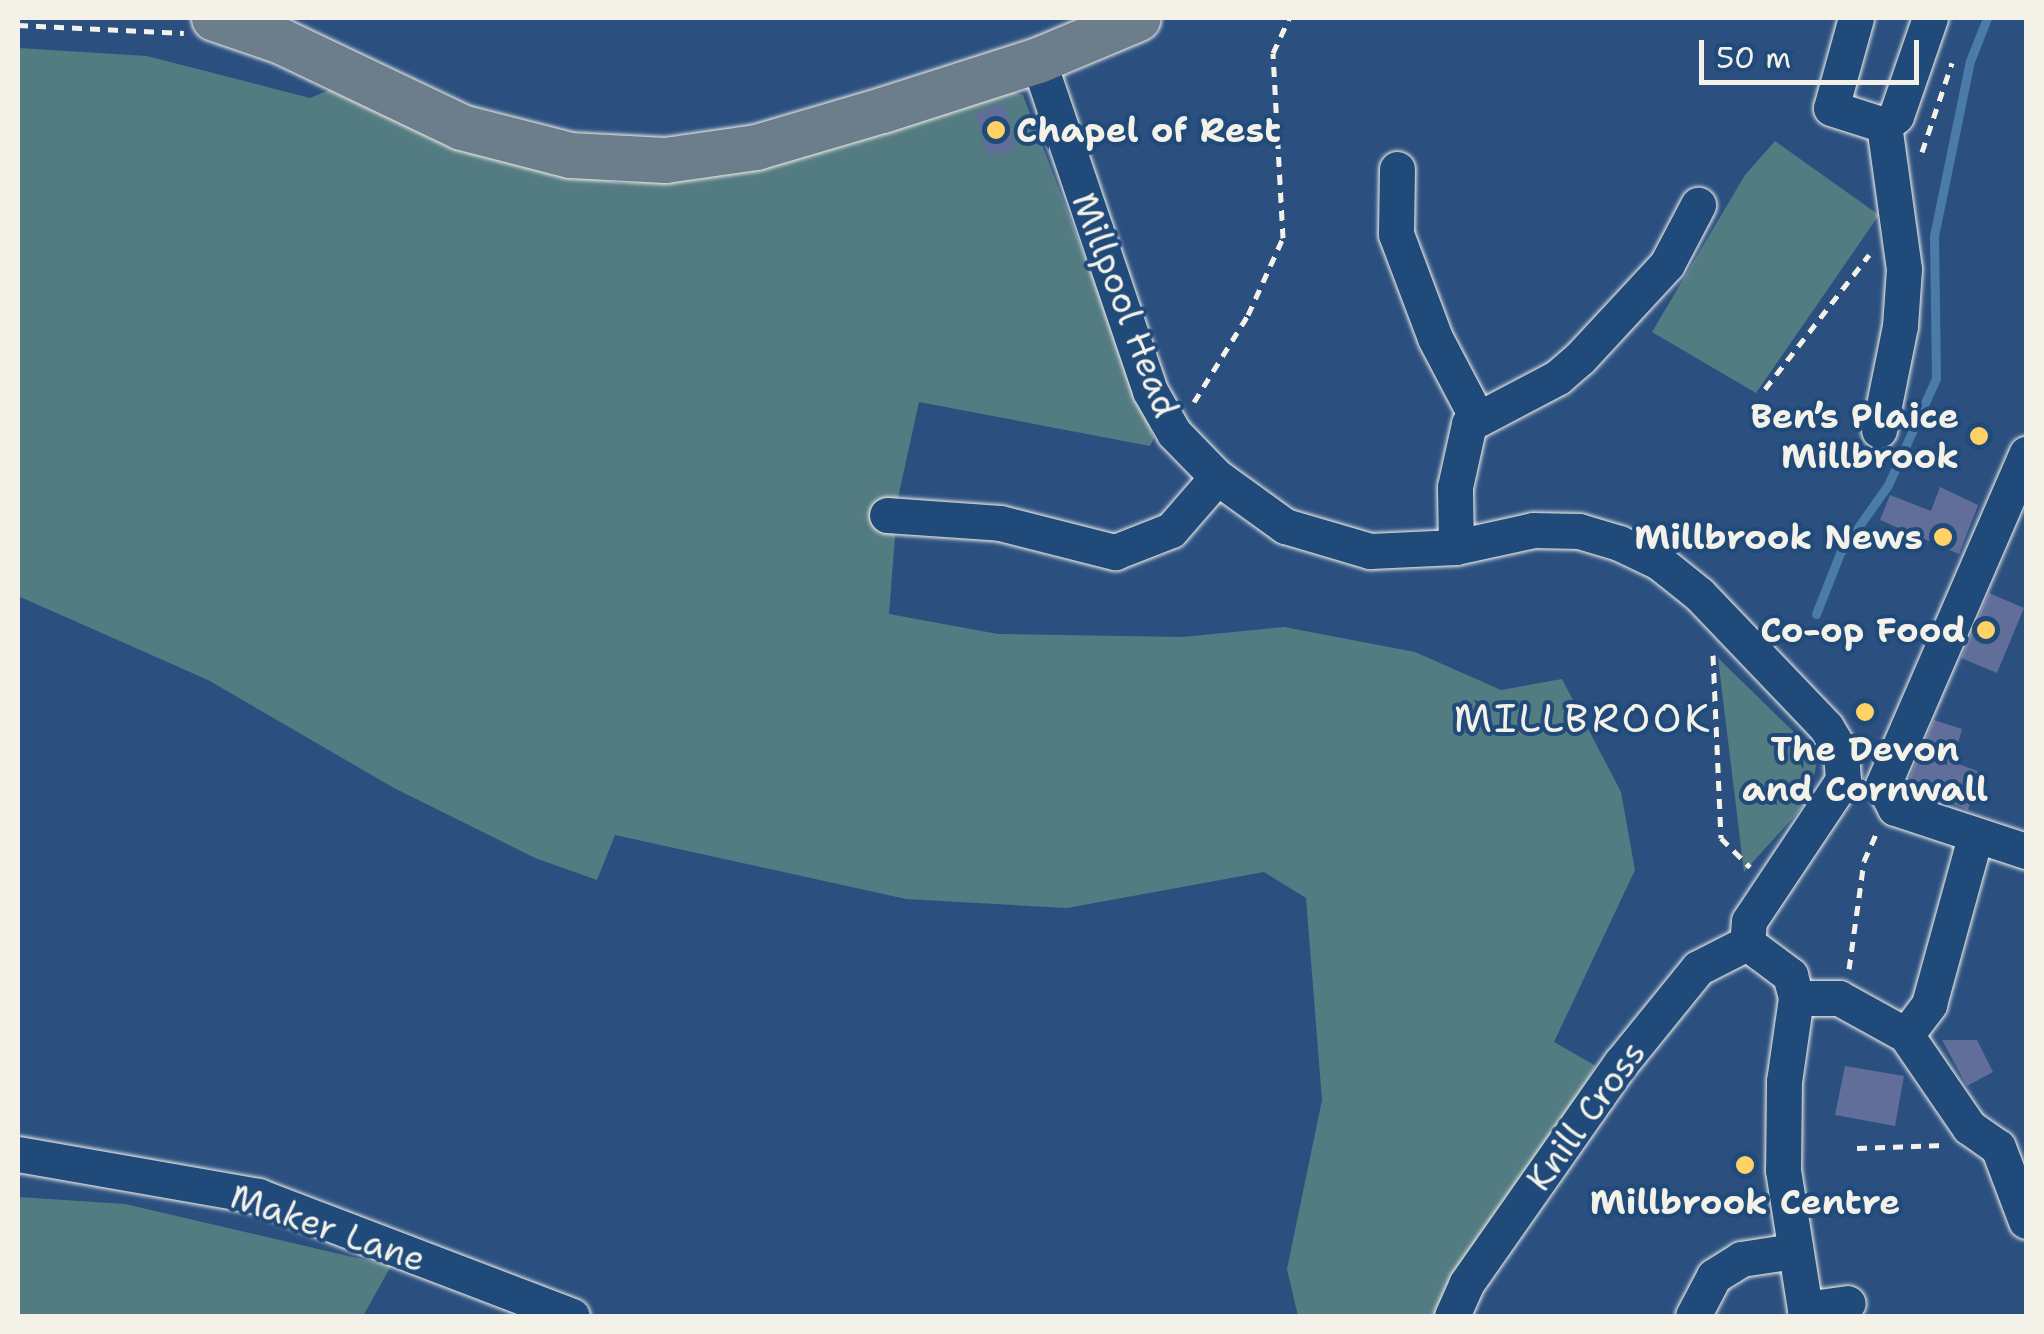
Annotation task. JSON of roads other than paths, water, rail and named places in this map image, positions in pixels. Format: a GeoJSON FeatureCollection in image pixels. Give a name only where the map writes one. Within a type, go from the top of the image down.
{"type":"FeatureCollection","features":[{"type":"Feature","properties":{"kind":"main road"},"geometry":{"type":"LineString","coordinates":[[209,27],[281,40],[461,126],[570,155],[665,160],[756,147],[1038,60],[1138,18]]}},
{"type":"Feature","properties":{"kind":"street"},"geometry":{"type":"LineString","coordinates":[[1856,18],[1830,103],[1837,112],[1884,126]]}},
{"type":"Feature","properties":{"kind":"street"},"geometry":{"type":"LineString","coordinates":[[1884,126],[1896,116],[1930,18]]}},
{"type":"Feature","properties":{"kind":"street","name":"Millpool Head"},"geometry":{"type":"LineString","coordinates":[[1038,60],[1150,392],[1174,433],[1218,477],[1286,526],[1324,541],[1370,550],[1456,546],[1533,530],[1579,531],[1659,562],[1699,594],[1826,727],[1842,752],[1843,780]]}},
{"type":"Feature","properties":{"kind":"street"},"geometry":{"type":"LineString","coordinates":[[1879,430],[1900,326],[1904,269],[1884,126]]}},
{"type":"Feature","properties":{"kind":"street"},"geometry":{"type":"LineString","coordinates":[[1397,169],[1396,234],[1434,338],[1477,418]]}},
{"type":"Feature","properties":{"kind":"street"},"geometry":{"type":"LineString","coordinates":[[1456,546],[1460,443],[1477,418],[1558,377],[1580,358],[1668,264],[1698,205]]}},
{"type":"Feature","properties":{"kind":"street"},"geometry":{"type":"LineString","coordinates":[[1889,796],[2026,454]]}},
{"type":"Feature","properties":{"kind":"street"},"geometry":{"type":"LineString","coordinates":[[886,516],[1000,522],[1115,552],[1171,530],[1218,477]]}},
{"type":"Feature","properties":{"kind":"street"},"geometry":{"type":"LineString","coordinates":[[1848,1303],[1805,1313],[1784,1170],[1784,1081],[1796,998],[1790,975],[1747,943],[1749,921],[1843,780],[1889,796],[1975,837],[2026,852]]}},
{"type":"Feature","properties":{"kind":"street"},"geometry":{"type":"LineString","coordinates":[[1906,1035],[1929,1004],[1975,837]]}},
{"type":"Feature","properties":{"kind":"street","name":"Knill Cross"},"geometry":{"type":"LineString","coordinates":[[1452,1316],[1466,1284],[1645,1034],[1698,968],[1747,943]]}},
{"type":"Feature","properties":{"kind":"street"},"geometry":{"type":"LineString","coordinates":[[1796,998],[1839,998],[1906,1035],[1969,1127],[1998,1148],[2010,1166],[2026,1221]]}},
{"type":"Feature","properties":{"kind":"street","name":"Maker Lane"},"geometry":{"type":"LineString","coordinates":[[18,1154],[258,1196],[572,1316]]}},
{"type":"Feature","properties":{"kind":"street"},"geometry":{"type":"LineString","coordinates":[[1692,1316],[1714,1276],[1740,1259],[1794,1251]]}},
{"type":"Feature","properties":{"kind":"waterway"},"geometry":{"type":"LineString","coordinates":[[1816,614],[1840,553],[1888,485],[1936,378],[1934,236],[1970,61],[1987,18]]}},
{"type":"Feature","properties":{"kind":"place","name":"Chapel of Rest"},"geometry":{"type":"Point","coordinates":[996,130]}},
{"type":"Feature","properties":{"kind":"place","name":"Ben’s Plaice Millbrook"},"geometry":{"type":"Point","coordinates":[1979,436]}},
{"type":"Feature","properties":{"kind":"place","name":"Millbrook News"},"geometry":{"type":"Point","coordinates":[1943,537]}},
{"type":"Feature","properties":{"kind":"place","name":"Co-op Food"},"geometry":{"type":"Point","coordinates":[1986,630]}},
{"type":"Feature","properties":{"kind":"place","name":"The Devon and Cornwall"},"geometry":{"type":"Point","coordinates":[1865,712]}},
{"type":"Feature","properties":{"kind":"place","name":"Millbrook Centre"},"geometry":{"type":"Point","coordinates":[1745,1165]}},
{"type":"Feature","properties":{"kind":"district","name":"MILLBROOK"},"geometry":{"type":"Point","coordinates":[1583,718]}}]}
